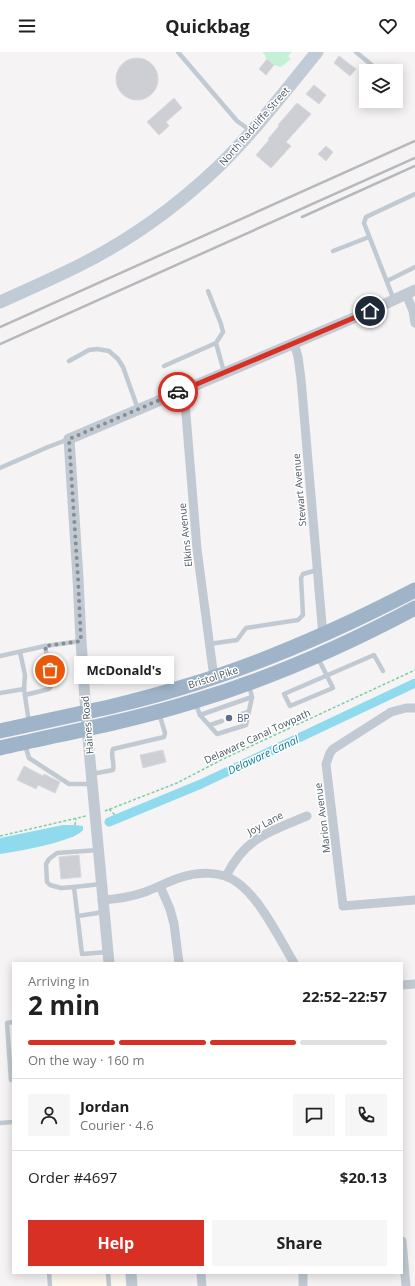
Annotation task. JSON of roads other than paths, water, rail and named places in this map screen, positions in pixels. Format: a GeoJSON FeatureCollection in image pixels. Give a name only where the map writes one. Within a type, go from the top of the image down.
{"type":"FeatureCollection","features":[{"type":"Feature","properties":{"kind":"highway","name":"Bristol Pike"},"geometry":{"type":"LineString","coordinates":[[0,731],[147,698],[214,678],[323,636],[415,590]]}},
{"type":"Feature","properties":{"kind":"highway","name":"Bristol Pike"},"geometry":{"type":"LineString","coordinates":[[0,748],[158,712],[197,708],[250,690],[318,656],[363,636],[415,608]]}},
{"type":"Feature","properties":{"kind":"main road","name":"North Radcliffe Street"},"geometry":{"type":"LineString","coordinates":[[0,302],[81,265],[137,232],[164,213],[218,167],[250,132],[317,52]]}},
{"type":"Feature","properties":{"kind":"street"},"geometry":{"type":"LineString","coordinates":[[69,439],[411,292],[415,323]]}},
{"type":"Feature","properties":{"kind":"street","name":"Stewart Avenue"},"geometry":{"type":"LineString","coordinates":[[294,343],[298,357],[301,379],[323,636]]}},
{"type":"Feature","properties":{"kind":"street","name":"Elkins Avenue"},"geometry":{"type":"LineString","coordinates":[[184,390],[197,549],[214,678]]}},
{"type":"Feature","properties":{"kind":"street","name":"Haines Road"},"geometry":{"type":"LineString","coordinates":[[69,439],[87,728],[109,962]]}},
{"type":"Feature","properties":{"kind":"street","name":"Marion Avenue"},"geometry":{"type":"LineString","coordinates":[[415,708],[406,708],[391,712],[378,720],[333,749],[326,764],[343,906],[415,900]]}},
{"type":"Feature","properties":{"kind":"street","name":"Joy Lane"},"geometry":{"type":"LineString","coordinates":[[226,876],[231,865],[251,842],[260,836],[307,816]]}},
{"type":"Feature","properties":{"kind":"street"},"geometry":{"type":"LineString","coordinates":[[102,900],[129,897],[180,877],[194,874],[226,876],[237,882],[255,901],[293,962]]}},
{"type":"Feature","properties":{"kind":"street"},"geometry":{"type":"LineString","coordinates":[[160,886],[170,909],[174,924],[179,962]]}},
{"type":"Feature","properties":{"kind":"street"},"geometry":{"type":"LineString","coordinates":[[403,986],[415,984]]}},
{"type":"Feature","properties":{"kind":"street"},"geometry":{"type":"LineString","coordinates":[[403,1252],[406,1286]]}},
{"type":"Feature","properties":{"kind":"street"},"geometry":{"type":"LineString","coordinates":[[131,1274],[132,1286]]}},
{"type":"Feature","properties":{"kind":"street"},"geometry":{"type":"LineString","coordinates":[[201,1274],[202,1286]]}},
{"type":"Feature","properties":{"kind":"street"},"geometry":{"type":"LineString","coordinates":[[303,1274],[304,1286]]}},
{"type":"Feature","properties":{"kind":"lane"},"geometry":{"type":"LineString","coordinates":[[178,52],[237,121],[250,132]]}},
{"type":"Feature","properties":{"kind":"lane"},"geometry":{"type":"LineString","coordinates":[[356,52],[371,64]]}},
{"type":"Feature","properties":{"kind":"lane"},"geometry":{"type":"LineString","coordinates":[[394,300],[364,223],[366,217],[415,194]]}},
{"type":"Feature","properties":{"kind":"lane"},"geometry":{"type":"LineString","coordinates":[[333,251],[369,237]]}},
{"type":"Feature","properties":{"kind":"lane"},"geometry":{"type":"LineString","coordinates":[[386,280],[415,267]]}},
{"type":"Feature","properties":{"kind":"lane"},"geometry":{"type":"LineString","coordinates":[[164,366],[216,343],[223,332],[208,291]]}},
{"type":"Feature","properties":{"kind":"lane"},"geometry":{"type":"LineString","coordinates":[[216,343],[224,372]]}},
{"type":"Feature","properties":{"kind":"lane"},"geometry":{"type":"LineString","coordinates":[[69,361],[89,350],[97,349],[109,351],[124,367],[138,409]]}},
{"type":"Feature","properties":{"kind":"lane"},"geometry":{"type":"LineString","coordinates":[[0,468],[69,439]]}},
{"type":"Feature","properties":{"kind":"lane"},"geometry":{"type":"LineString","coordinates":[[209,644],[237,640],[246,628],[298,620],[303,615],[303,574],[317,570]]}},
{"type":"Feature","properties":{"kind":"lane"},"geometry":{"type":"LineString","coordinates":[[0,656],[45,646],[81,641]]}},
{"type":"Feature","properties":{"kind":"lane"},"geometry":{"type":"LineString","coordinates":[[25,695],[49,689],[52,684],[45,646]]}},
{"type":"Feature","properties":{"kind":"lane"},"geometry":{"type":"LineString","coordinates":[[20,652],[25,675],[24,689],[30,724]]}},
{"type":"Feature","properties":{"kind":"lane"},"geometry":{"type":"LineString","coordinates":[[318,656],[327,676],[333,688],[290,706],[284,694],[327,676],[374,655],[383,671]]}},
{"type":"Feature","properties":{"kind":"lane"},"geometry":{"type":"LineString","coordinates":[[84,682],[103,682],[144,677]]}},
{"type":"Feature","properties":{"kind":"lane"},"geometry":{"type":"LineString","coordinates":[[0,693],[24,689]]}},
{"type":"Feature","properties":{"kind":"lane"},"geometry":{"type":"LineString","coordinates":[[197,708],[217,734],[246,725],[250,690]]}},
{"type":"Feature","properties":{"kind":"lane"},"geometry":{"type":"LineString","coordinates":[[24,742],[29,758],[69,784],[91,779],[113,770],[113,749],[164,737],[166,733],[158,712]]}},
{"type":"Feature","properties":{"kind":"lane"},"geometry":{"type":"LineString","coordinates":[[239,715],[248,712]]}},
{"type":"Feature","properties":{"kind":"lane"},"geometry":{"type":"LineString","coordinates":[[210,725],[222,721]]}},
{"type":"Feature","properties":{"kind":"lane"},"geometry":{"type":"LineString","coordinates":[[98,850],[57,853],[49,859],[46,864],[47,882],[55,887],[74,887],[101,884]]}},
{"type":"Feature","properties":{"kind":"lane"},"geometry":{"type":"LineString","coordinates":[[74,887],[82,954],[108,952]]}},
{"type":"Feature","properties":{"kind":"lane"},"geometry":{"type":"LineString","coordinates":[[78,916],[104,912]]}},
{"type":"Feature","properties":{"kind":"lane"},"geometry":{"type":"LineString","coordinates":[[12,1022],[7,1023],[12,1080]]}},
{"type":"Feature","properties":{"kind":"lane"},"geometry":{"type":"LineString","coordinates":[[0,1123],[12,1122]]}},
{"type":"Feature","properties":{"kind":"lane"},"geometry":{"type":"LineString","coordinates":[[49,1274],[50,1286]]}},
{"type":"Feature","properties":{"kind":"lane"},"geometry":{"type":"LineString","coordinates":[[108,1274],[109,1286]]}},
{"type":"Feature","properties":{"kind":"water"},"geometry":{"type":"Polygon","coordinates":[[[63,825],[83,826],[83,830],[78,834],[58,842],[0,854],[0,838],[63,825]]]}},
{"type":"Feature","properties":{"kind":"waterway","name":"Delaware Canal"},"geometry":{"type":"LineString","coordinates":[[109,822],[201,784],[415,683]]}},
{"type":"Feature","properties":{"kind":"railway"},"geometry":{"type":"LineString","coordinates":[[0,327],[415,141]]}},
{"type":"Feature","properties":{"kind":"railway"},"geometry":{"type":"LineString","coordinates":[[0,344],[415,158]]}},
{"type":"Feature","properties":{"kind":"railway"},"geometry":{"type":"LineString","coordinates":[[302,217],[415,166]]}},
{"type":"Feature","properties":{"kind":"place","name":"McDonald's"},"geometry":{"type":"Point","coordinates":[50,670]}},
{"type":"Feature","properties":{"kind":"place","name":"BP"},"geometry":{"type":"Point","coordinates":[229,718]}}]}
